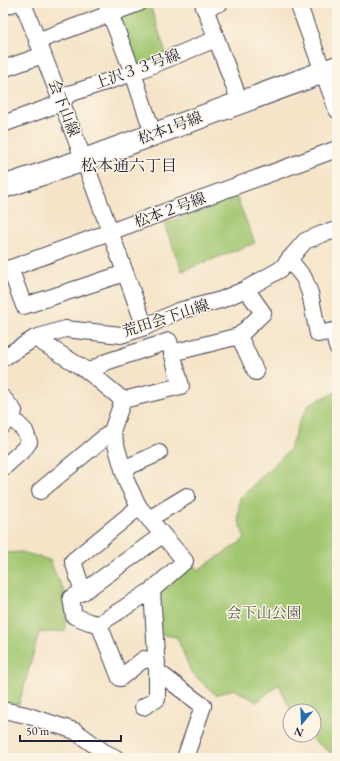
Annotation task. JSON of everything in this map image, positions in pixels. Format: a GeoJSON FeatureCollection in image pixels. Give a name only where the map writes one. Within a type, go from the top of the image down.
{"type":"FeatureCollection","features":[{"type":"Feature","properties":{"kind":"street"},"geometry":{"type":"LineString","coordinates":[[3,7],[15,3]]}},
{"type":"Feature","properties":{"kind":"street","name":"会下山線"},"geometry":{"type":"LineString","coordinates":[[23,3],[84,160],[145,327]]}},
{"type":"Feature","properties":{"kind":"street"},"geometry":{"type":"LineString","coordinates":[[3,69],[108,8],[139,3]]}},
{"type":"Feature","properties":{"kind":"street"},"geometry":{"type":"LineString","coordinates":[[220,3],[204,6],[240,102]]}},
{"type":"Feature","properties":{"kind":"street"},"geometry":{"type":"LineString","coordinates":[[298,3],[330,69],[337,110]]}},
{"type":"Feature","properties":{"kind":"street"},"geometry":{"type":"LineString","coordinates":[[108,8],[133,73],[153,134]]}},
{"type":"Feature","properties":{"kind":"street","name":"上沢３３号線"},"geometry":{"type":"LineString","coordinates":[[3,124],[61,102],[69,94],[133,73],[216,39]]}},
{"type":"Feature","properties":{"kind":"street","name":"松本1号線"},"geometry":{"type":"LineString","coordinates":[[4,184],[84,160],[330,69]]}},
{"type":"Feature","properties":{"kind":"street","name":"松本２号線"},"geometry":{"type":"LineString","coordinates":[[7,269],[337,149]]}},
{"type":"Feature","properties":{"kind":"street","name":"荒田会下山線"},"geometry":{"type":"LineString","coordinates":[[3,358],[35,338],[65,329],[121,335],[145,327],[178,311],[221,300],[246,289],[281,269],[305,241],[337,230]]}},
{"type":"Feature","properties":{"kind":"street"},"geometry":{"type":"LineString","coordinates":[[289,259],[304,278],[310,293],[318,334],[333,331],[337,347]]}},
{"type":"Feature","properties":{"kind":"street"},"geometry":{"type":"LineString","coordinates":[[7,269],[24,306],[125,273]]}},
{"type":"Feature","properties":{"kind":"street"},"geometry":{"type":"LineString","coordinates":[[172,353],[239,336],[263,313],[246,289]]}},
{"type":"Feature","properties":{"kind":"street"},"geometry":{"type":"LineString","coordinates":[[239,336],[256,372]]}},
{"type":"Feature","properties":{"kind":"street"},"geometry":{"type":"LineString","coordinates":[[35,338],[89,372],[123,400]]}},
{"type":"Feature","properties":{"kind":"street"},"geometry":{"type":"LineString","coordinates":[[89,372],[106,362],[169,341],[181,386],[123,400]]}},
{"type":"Feature","properties":{"kind":"street"},"geometry":{"type":"LineString","coordinates":[[3,398],[14,411],[5,422],[25,431],[29,442],[24,449],[3,468]]}},
{"type":"Feature","properties":{"kind":"street"},"geometry":{"type":"LineString","coordinates":[[40,491],[112,430],[123,400]]}},
{"type":"Feature","properties":{"kind":"street"},"geometry":{"type":"LineString","coordinates":[[112,430],[126,483],[144,513],[186,562],[152,590],[99,624],[74,616],[71,598],[83,592],[162,535]]}},
{"type":"Feature","properties":{"kind":"street"},"geometry":{"type":"LineString","coordinates":[[123,469],[159,453]]}},
{"type":"Feature","properties":{"kind":"street"},"geometry":{"type":"LineString","coordinates":[[83,592],[73,561],[144,513],[187,496]]}},
{"type":"Feature","properties":{"kind":"street"},"geometry":{"type":"LineString","coordinates":[[143,707],[157,699],[157,667],[152,590]]}},
{"type":"Feature","properties":{"kind":"street"},"geometry":{"type":"LineString","coordinates":[[99,624],[120,678],[144,659],[157,667],[203,706],[185,758]]}},
{"type":"Feature","properties":{"kind":"street"},"geometry":{"type":"LineString","coordinates":[[3,710],[26,715],[75,731],[104,752],[116,758]]}},
{"type":"Feature","properties":{"kind":"green space"},"geometry":{"type":"Polygon","coordinates":[[[150,5],[167,56],[139,66],[118,22],[121,15],[150,5]]]}},
{"type":"Feature","properties":{"kind":"green space"},"geometry":{"type":"Polygon","coordinates":[[[236,196],[255,243],[182,271],[164,224],[236,196]]]}},
{"type":"Feature","properties":{"kind":"green space","name":"会下山公園"},"geometry":{"type":"Polygon","coordinates":[[[337,392],[337,757],[317,743],[322,743],[322,703],[287,703],[279,684],[257,702],[234,689],[216,695],[191,672],[177,637],[158,634],[157,588],[191,561],[198,570],[245,539],[238,518],[240,498],[289,450],[299,423],[310,403],[337,392]]]}},
{"type":"Feature","properties":{"kind":"green space"},"geometry":{"type":"Polygon","coordinates":[[[22,552],[50,560],[68,598],[65,631],[39,633],[19,704],[3,703],[3,553],[22,552]]]}},
{"type":"Feature","properties":{"kind":"district","name":"松本通六丁目"},"geometry":{"type":"Point","coordinates":[129,165]}}]}
